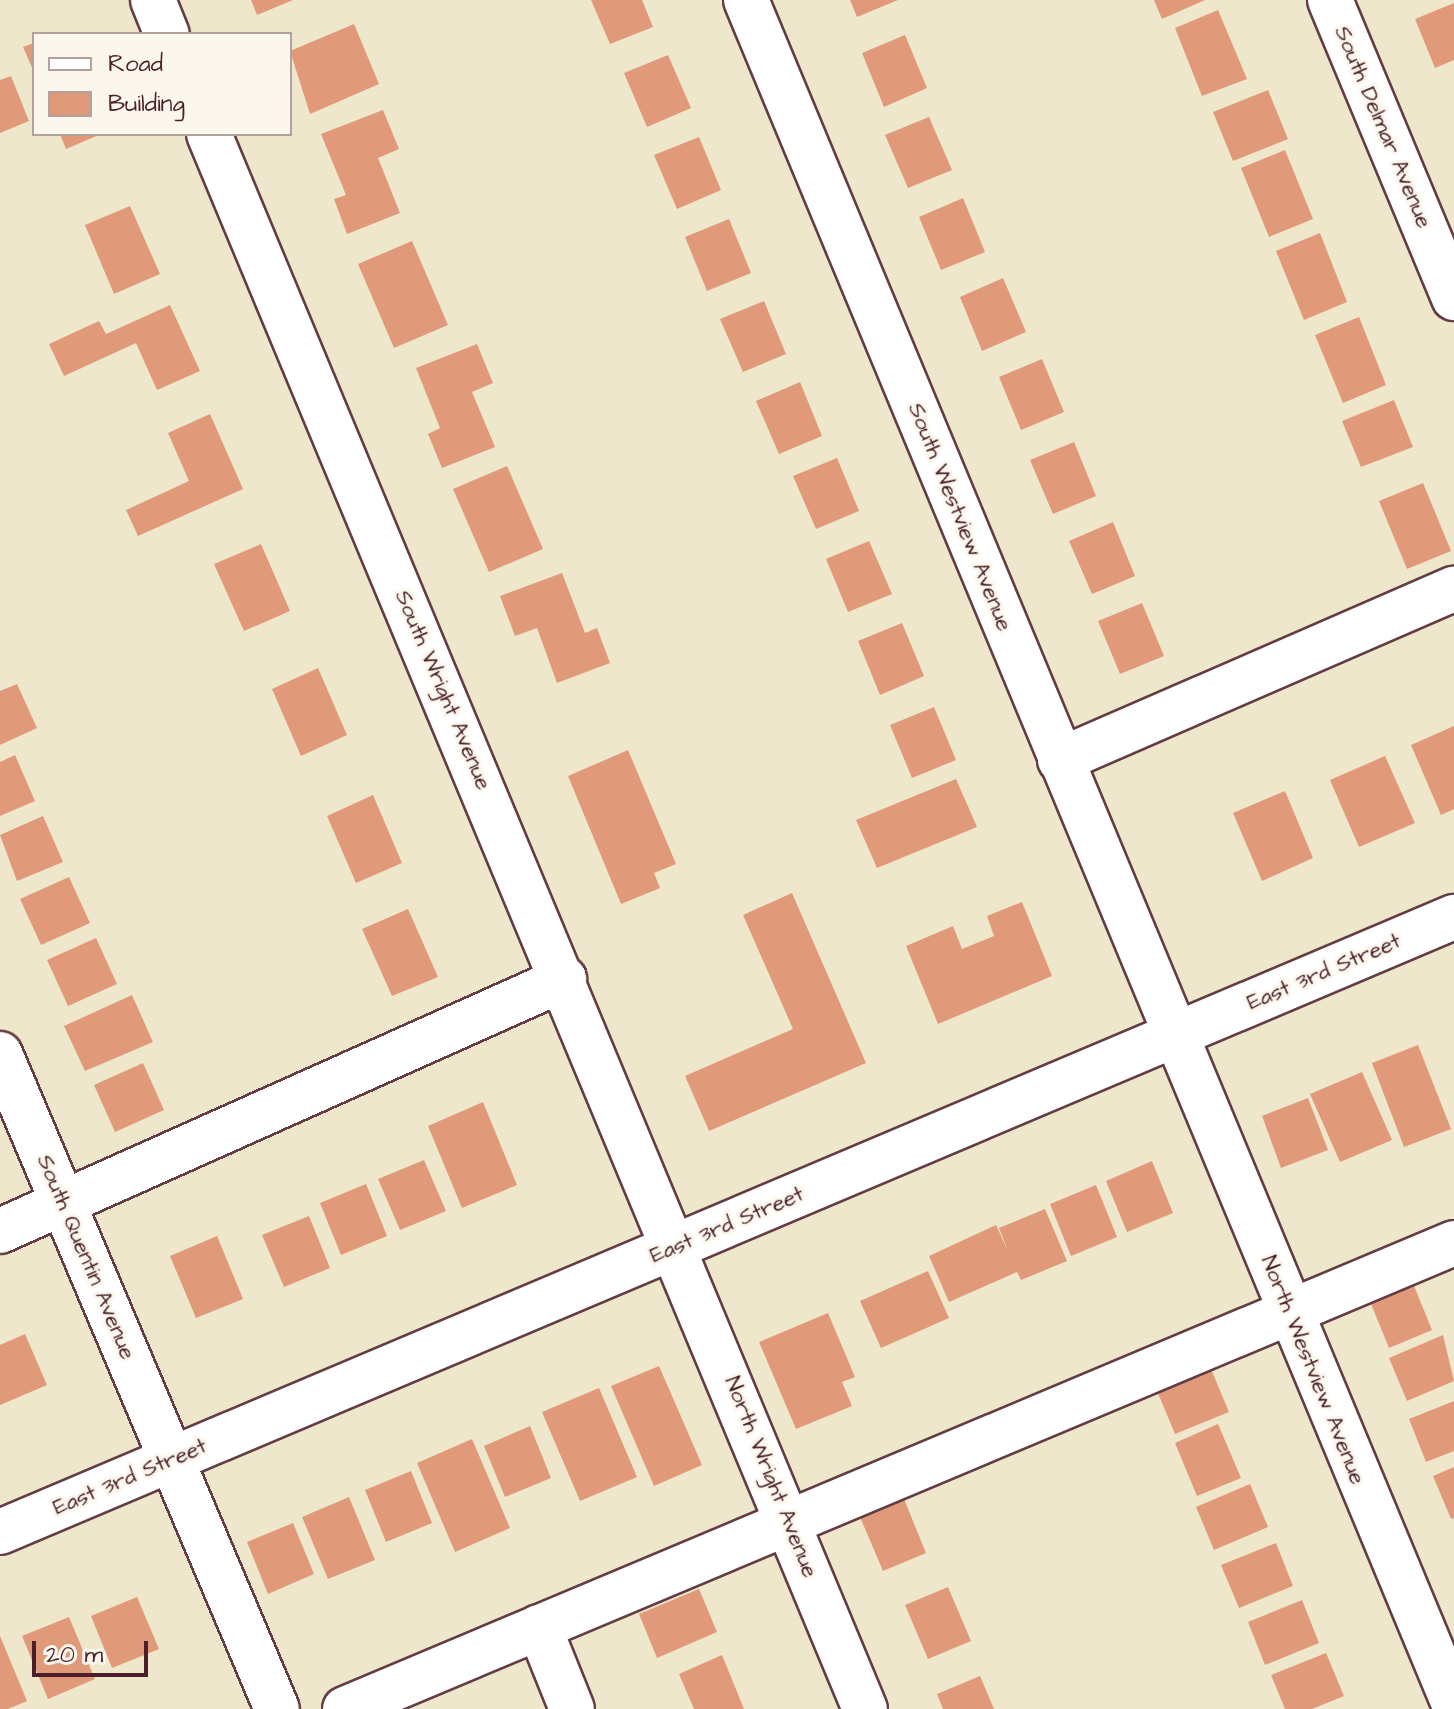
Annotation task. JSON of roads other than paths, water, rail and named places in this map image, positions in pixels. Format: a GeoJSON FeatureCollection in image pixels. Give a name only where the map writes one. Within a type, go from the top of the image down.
{"type":"FeatureCollection","features":[{"type":"Feature","properties":{"kind":"street"},"geometry":{"type":"LineString","coordinates":[[153,0],[166,32]]}},
{"type":"Feature","properties":{"kind":"street","name":"South Westview Avenue"},"geometry":{"type":"LineString","coordinates":[[746,0],[1173,1036]]}},
{"type":"Feature","properties":{"kind":"street","name":"South Delmar Avenue"},"geometry":{"type":"LineString","coordinates":[[1330,0],[1454,298]]}},
{"type":"Feature","properties":{"kind":"street","name":"South Wright Avenue"},"geometry":{"type":"LineString","coordinates":[[210,136],[676,1246]]}},
{"type":"Feature","properties":{"kind":"street"},"geometry":{"type":"LineString","coordinates":[[1060,760],[1454,589]]}},
{"type":"Feature","properties":{"kind":"street","name":"East 3rd Street"},"geometry":{"type":"LineString","coordinates":[[0,1532],[1454,917]]}},
{"type":"Feature","properties":{"kind":"street"},"geometry":{"type":"LineString","coordinates":[[0,1231],[564,979]]}},
{"type":"Feature","properties":{"kind":"street","name":"North Westview Avenue"},"geometry":{"type":"LineString","coordinates":[[1173,1036],[1454,1704]]}},
{"type":"Feature","properties":{"kind":"street","name":"South Quentin Avenue"},"geometry":{"type":"LineString","coordinates":[[0,1054],[277,1709]]}},
{"type":"Feature","properties":{"kind":"street"},"geometry":{"type":"LineString","coordinates":[[345,1709],[1454,1243]]}},
{"type":"Feature","properties":{"kind":"street","name":"North Wright Avenue"},"geometry":{"type":"LineString","coordinates":[[676,1246],[865,1709]]}},
{"type":"Feature","properties":{"kind":"street"},"geometry":{"type":"LineString","coordinates":[[539,1627],[572,1709]]}}]}
